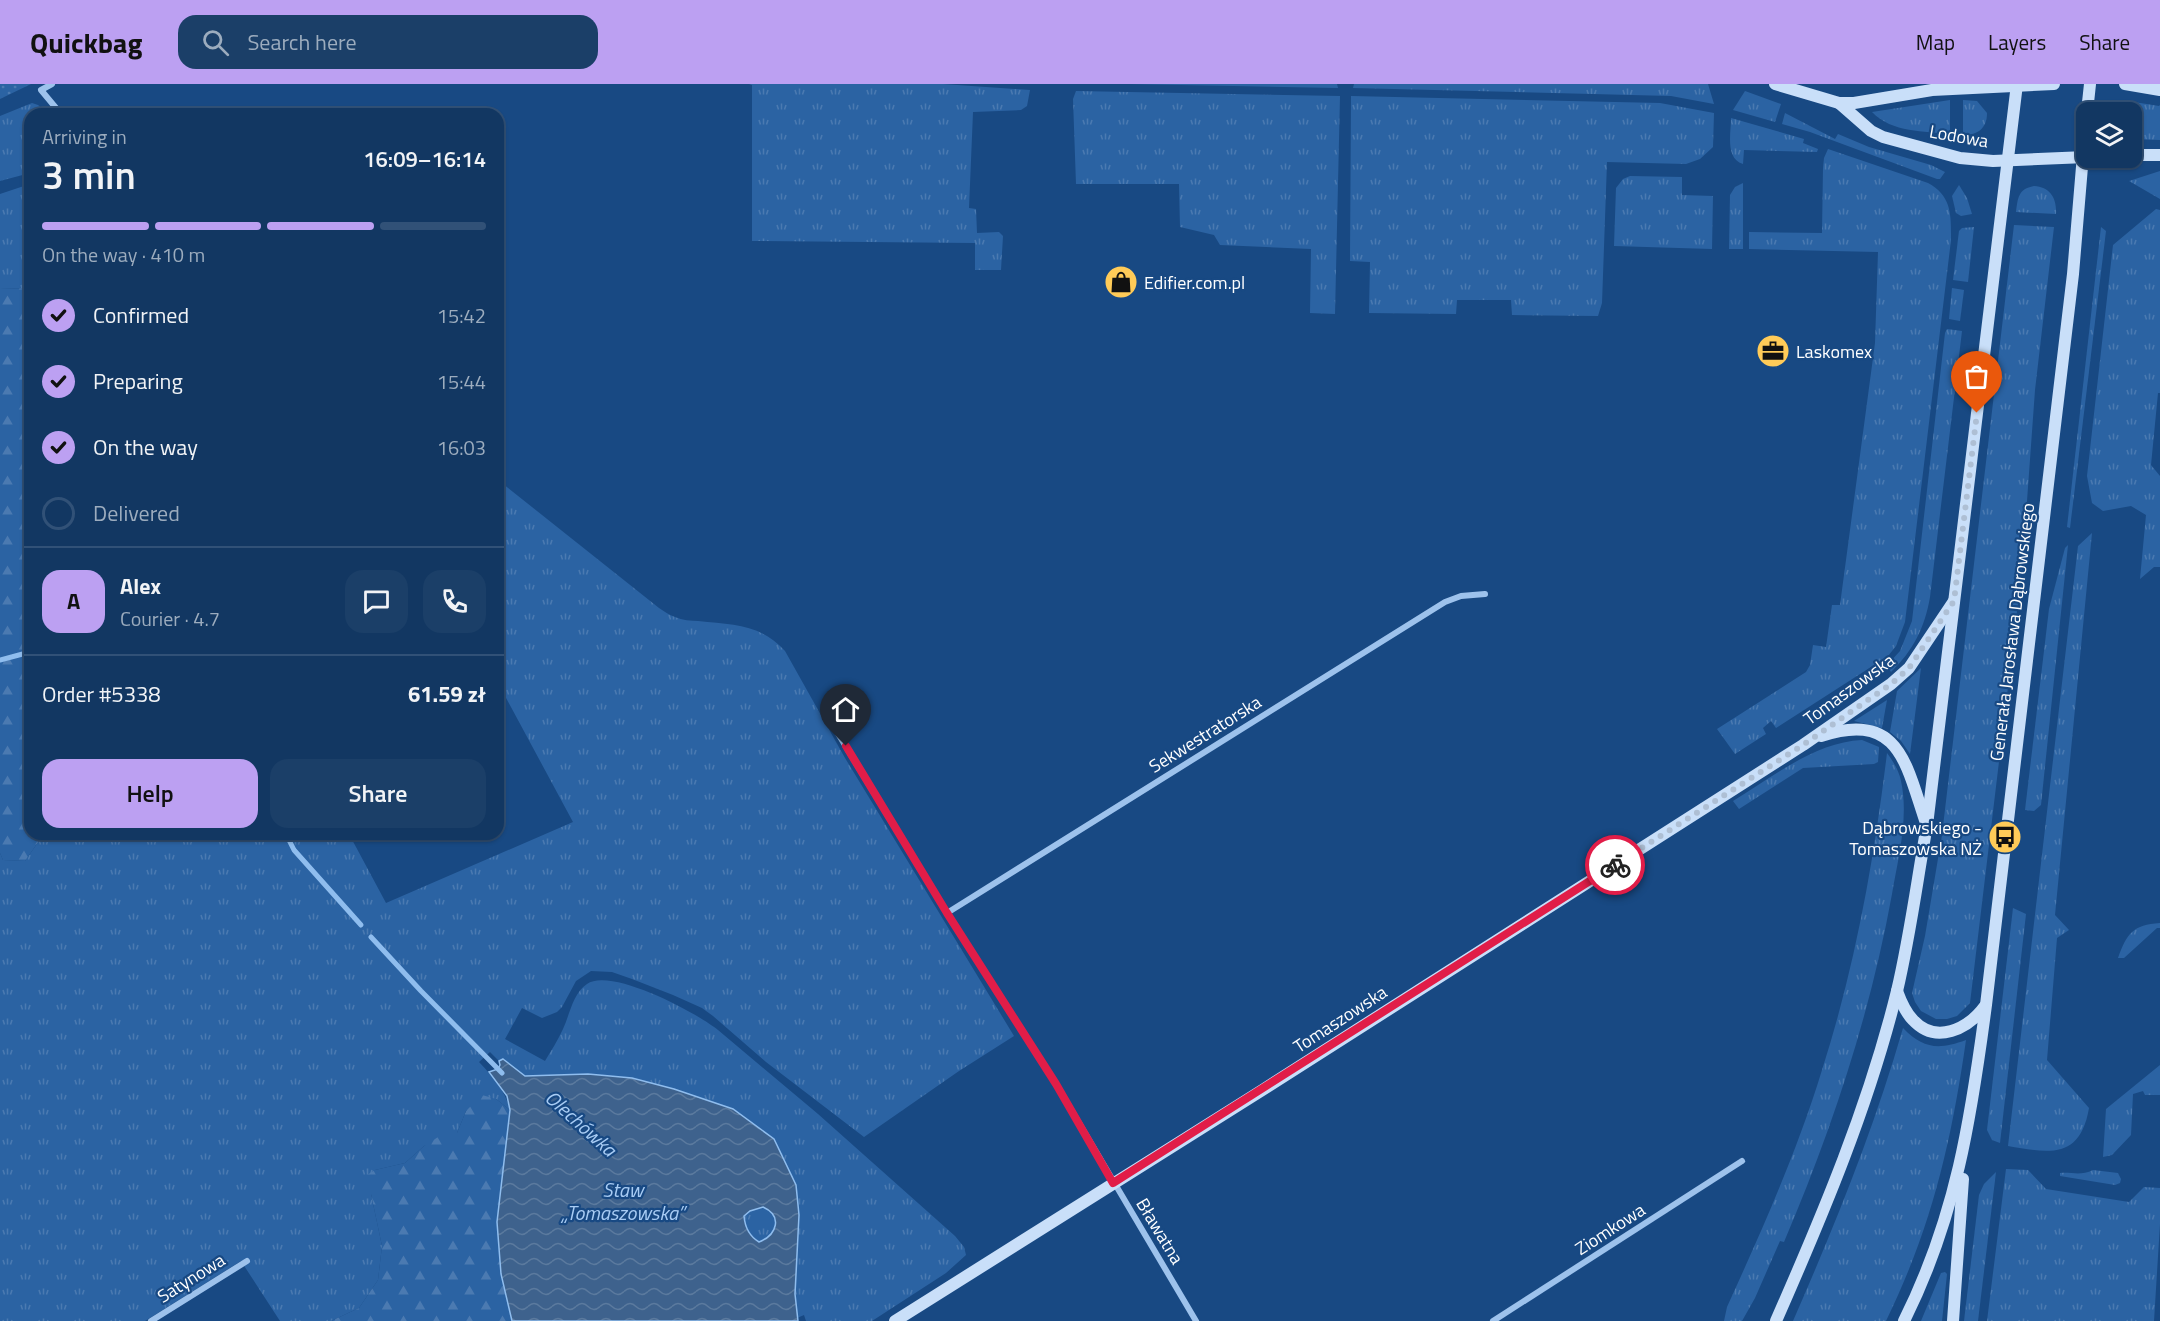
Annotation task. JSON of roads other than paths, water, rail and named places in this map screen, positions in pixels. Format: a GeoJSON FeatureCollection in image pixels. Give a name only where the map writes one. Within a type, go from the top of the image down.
{"type":"FeatureCollection","features":[{"type":"Feature","properties":{"kind":"main road","name":"Lodowa"},"geometry":{"type":"LineString","coordinates":[[1775,84],[1839,103],[1932,90],[2054,84]]}},
{"type":"Feature","properties":{"kind":"main road"},"geometry":{"type":"LineString","coordinates":[[2088,102],[2090,84]]}},
{"type":"Feature","properties":{"kind":"main road"},"geometry":{"type":"LineString","coordinates":[[2125,84],[2160,90]]}},
{"type":"Feature","properties":{"kind":"main road"},"geometry":{"type":"LineString","coordinates":[[1776,1321],[1833,1186],[1859,1117],[1897,992],[1910,934],[1927,825],[2017,85]]}},
{"type":"Feature","properties":{"kind":"main road","name":"Lodowa"},"geometry":{"type":"LineString","coordinates":[[1839,103],[1871,131],[1883,137],[1970,160],[2007,161],[2076,157]]}},
{"type":"Feature","properties":{"kind":"main road"},"geometry":{"type":"LineString","coordinates":[[2142,155],[2160,155]]}},
{"type":"Feature","properties":{"kind":"main road","name":"Generała Jarosława Dąbrowskiego"},"geometry":{"type":"LineString","coordinates":[[1904,1321],[1940,1233],[1964,1148],[1986,1005],[2072,286],[2084,168]]}},
{"type":"Feature","properties":{"kind":"main road","name":"Tomaszowska"},"geometry":{"type":"LineString","coordinates":[[895,1321],[1803,745],[1891,684],[1909,668],[1954,601]]}},
{"type":"Feature","properties":{"kind":"main road","name":"Tomaszowska"},"geometry":{"type":"LineString","coordinates":[[1803,745],[1826,734],[1849,730],[1871,732],[1889,741],[1907,764],[1927,825]]}},
{"type":"Feature","properties":{"kind":"main road"},"geometry":{"type":"LineString","coordinates":[[1897,992],[1905,1011],[1914,1022],[1931,1031],[1951,1032],[1959,1029],[1969,1024],[1986,1005]]}},
{"type":"Feature","properties":{"kind":"main road","name":"Generała Jarosława Dąbrowskiego"},"geometry":{"type":"LineString","coordinates":[[1953,1321],[1964,1148]]}},
{"type":"Feature","properties":{"kind":"street"},"geometry":{"type":"LineString","coordinates":[[52,84],[41,90],[56,108]]}},
{"type":"Feature","properties":{"kind":"street","name":"Sekwestratorska"},"geometry":{"type":"LineString","coordinates":[[947,913],[1445,602],[1461,596],[1485,594]]}},
{"type":"Feature","properties":{"kind":"street","name":"Bławatna"},"geometry":{"type":"LineString","coordinates":[[834,727],[947,913],[1056,1084],[1196,1321]]}},
{"type":"Feature","properties":{"kind":"street","name":"Ziomkowa"},"geometry":{"type":"LineString","coordinates":[[1493,1321],[1742,1161]]}},
{"type":"Feature","properties":{"kind":"street","name":"Satynowa"},"geometry":{"type":"LineString","coordinates":[[151,1321],[247,1261]]}},
{"type":"Feature","properties":{"kind":"water","name":"Staw „Tomaszowska”"},"geometry":{"type":"Polygon","coordinates":[[[503,1059],[525,1076],[588,1074],[632,1078],[674,1089],[733,1109],[774,1139],[796,1185],[799,1215],[795,1294],[798,1321],[512,1321],[501,1274],[497,1222],[510,1110],[507,1096],[489,1072],[498,1069],[499,1061],[503,1059]],[[763,1207],[750,1211],[744,1216],[748,1231],[759,1242],[770,1235],[775,1225],[773,1215],[763,1207]]]}},
{"type":"Feature","properties":{"kind":"waterway","name":"Olechówka"},"geometry":{"type":"LineString","coordinates":[[0,660],[24,654]]}},
{"type":"Feature","properties":{"kind":"waterway","name":"Olechówka"},"geometry":{"type":"LineString","coordinates":[[289,840],[294,850],[361,925]]}},
{"type":"Feature","properties":{"kind":"waterway","name":"Olechówka"},"geometry":{"type":"LineString","coordinates":[[371,937],[502,1073]]}},
{"type":"Feature","properties":{"kind":"place","name":"Edifier.com.pl"},"geometry":{"type":"Point","coordinates":[1121,282]}},
{"type":"Feature","properties":{"kind":"place","name":"Laskomex"},"geometry":{"type":"Point","coordinates":[1773,351]}},
{"type":"Feature","properties":{"kind":"place","name":"Dąbrowskiego - Tomaszowska NŻ"},"geometry":{"type":"Point","coordinates":[2005,837]}}]}
